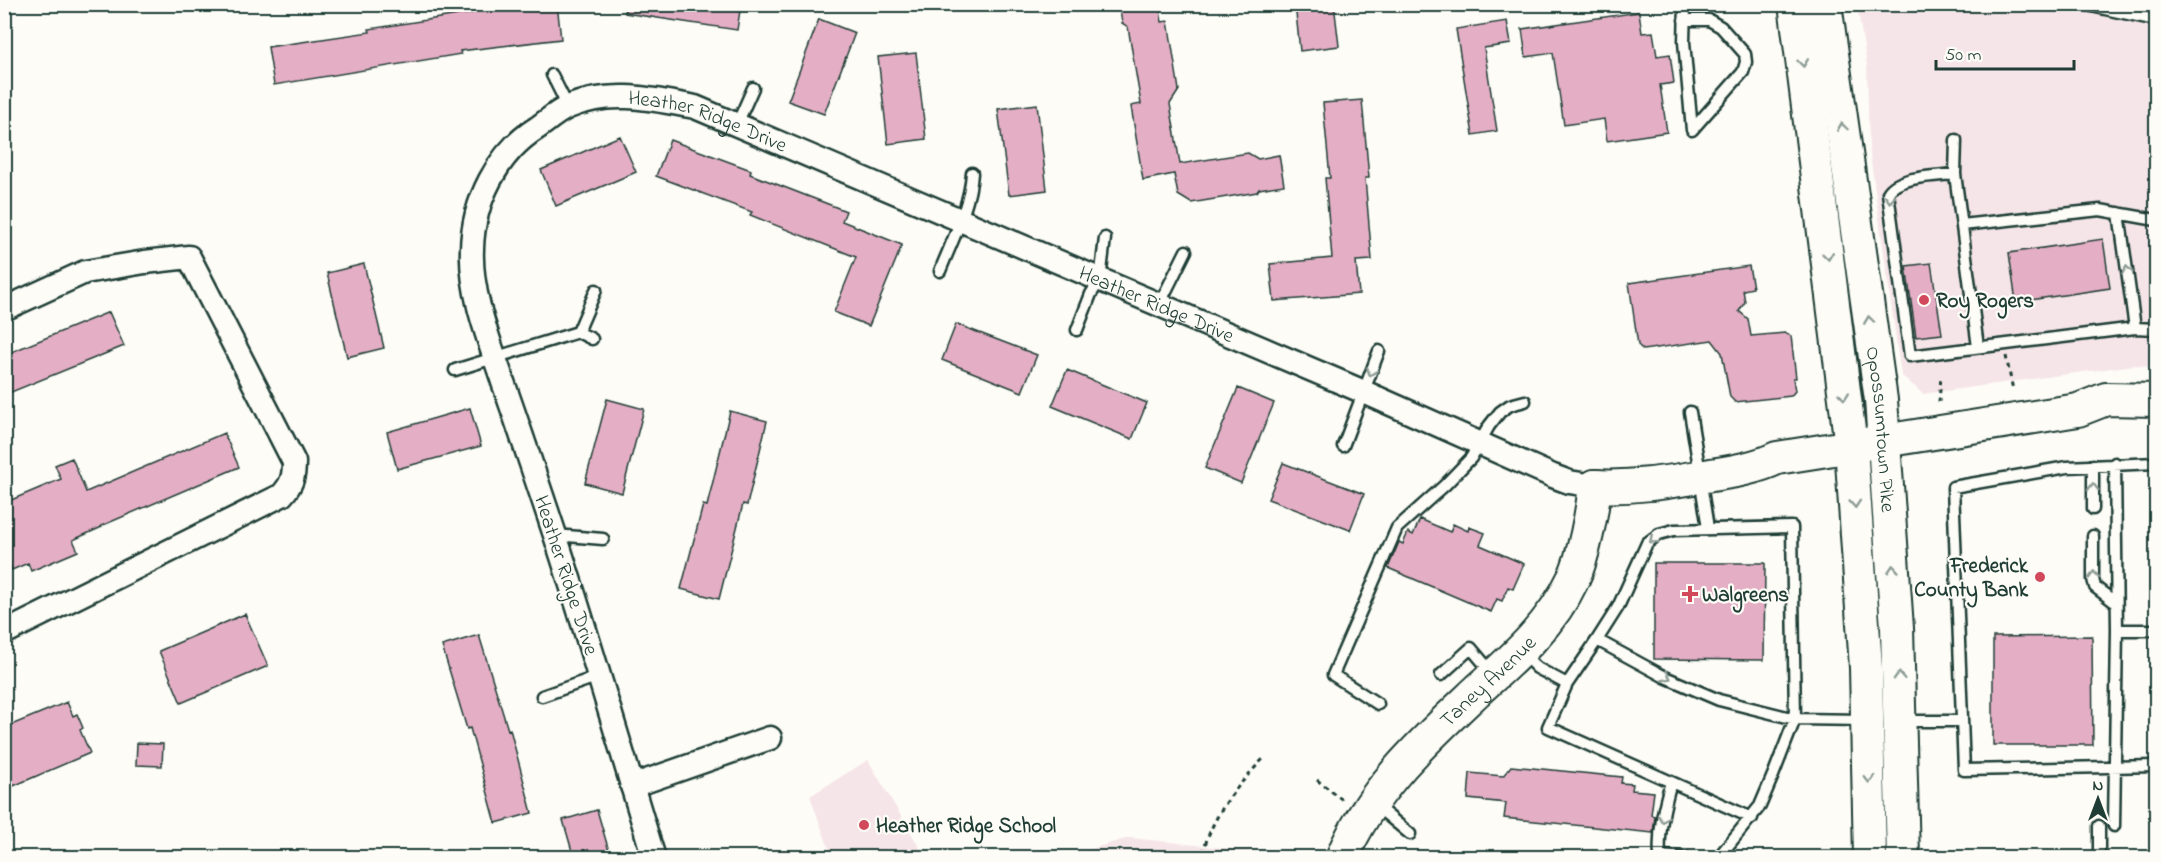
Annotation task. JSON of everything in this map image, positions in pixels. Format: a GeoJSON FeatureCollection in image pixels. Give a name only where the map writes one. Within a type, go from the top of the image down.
{"type":"FeatureCollection","features":[{"type":"Feature","properties":{"kind":"main road","name":"Opossumtown Pike"},"geometry":{"type":"LineString","coordinates":[[1795,4],[1851,446],[1868,720],[1870,858]]}},
{"type":"Feature","properties":{"kind":"main road","name":"Opossumtown Pike"},"geometry":{"type":"LineString","coordinates":[[1826,4],[1881,400],[1892,546],[1901,721],[1903,858]]}},
{"type":"Feature","properties":{"kind":"main road"},"geometry":{"type":"LineString","coordinates":[[1595,486],[1635,472],[1758,466],[1777,458],[2078,410],[2106,399],[2157,400]]}},
{"type":"Feature","properties":{"kind":"main road"},"geometry":{"type":"LineString","coordinates":[[2078,410],[2107,417],[2157,418]]}},
{"type":"Feature","properties":{"kind":"main road","name":"Taney Avenue"},"geometry":{"type":"LineString","coordinates":[[1342,858],[1360,803],[1546,625],[1574,577],[1593,504],[1595,486]]}},
{"type":"Feature","properties":{"kind":"street","name":"Heather Ridge Drive"},"geometry":{"type":"LineString","coordinates":[[654,858],[555,535],[475,290],[472,249],[477,213],[489,181],[504,158],[524,136],[568,107],[605,98],[638,96],[694,107],[1364,392],[1569,482],[1595,486]]}},
{"type":"Feature","properties":{"kind":"street"},"geometry":{"type":"LineString","coordinates":[[4,309],[85,272],[189,257],[294,462],[291,485],[282,495],[4,633]]}},
{"type":"Feature","properties":{"kind":"street"},"geometry":{"type":"LineString","coordinates":[[632,786],[770,738]]}},
{"type":"Feature","properties":{"kind":"lane"},"geometry":{"type":"LineString","coordinates":[[1684,20],[1709,20],[1721,27],[1745,54],[1746,62],[1743,72],[1692,130],[1684,42],[1684,20],[1685,4]]}},
{"type":"Feature","properties":{"kind":"lane"},"geometry":{"type":"LineString","coordinates":[[2082,4],[2157,20]]}},
{"type":"Feature","properties":{"kind":"lane"},"geometry":{"type":"LineString","coordinates":[[552,75],[568,107]]}},
{"type":"Feature","properties":{"kind":"lane"},"geometry":{"type":"LineString","coordinates":[[737,124],[753,88]]}},
{"type":"Feature","properties":{"kind":"lane"},"geometry":{"type":"LineString","coordinates":[[1956,140],[1955,174],[1978,347]]}},
{"type":"Feature","properties":{"kind":"lane"},"geometry":{"type":"LineString","coordinates":[[940,271],[960,220],[972,173]]}},
{"type":"Feature","properties":{"kind":"lane"},"geometry":{"type":"LineString","coordinates":[[1955,174],[1902,181],[1892,186],[1888,193],[1910,356],[2135,328],[2157,329]]}},
{"type":"Feature","properties":{"kind":"lane"},"geometry":{"type":"LineString","coordinates":[[1962,225],[2100,210],[2157,220]]}},
{"type":"Feature","properties":{"kind":"lane"},"geometry":{"type":"LineString","coordinates":[[2119,213],[2135,328]]}},
{"type":"Feature","properties":{"kind":"lane"},"geometry":{"type":"LineString","coordinates":[[1077,330],[1091,294],[1100,280],[1105,238]]}},
{"type":"Feature","properties":{"kind":"lane"},"geometry":{"type":"LineString","coordinates":[[1159,305],[1186,251]]}},
{"type":"Feature","properties":{"kind":"lane"},"geometry":{"type":"LineString","coordinates":[[578,332],[596,291]]}},
{"type":"Feature","properties":{"kind":"lane"},"geometry":{"type":"LineString","coordinates":[[455,370],[578,332],[592,339]]}},
{"type":"Feature","properties":{"kind":"lane"},"geometry":{"type":"LineString","coordinates":[[1343,446],[1379,351]]}},
{"type":"Feature","properties":{"kind":"lane"},"geometry":{"type":"LineString","coordinates":[[1378,704],[1333,675],[1397,528],[1471,458],[1488,426],[1500,412],[1510,405],[1525,401]]}},
{"type":"Feature","properties":{"kind":"lane"},"geometry":{"type":"LineString","coordinates":[[1690,412],[1708,528]]}},
{"type":"Feature","properties":{"kind":"lane"},"geometry":{"type":"LineString","coordinates":[[2157,463],[2067,467],[1953,487],[1964,770],[2157,766]]}},
{"type":"Feature","properties":{"kind":"lane"},"geometry":{"type":"LineString","coordinates":[[2114,826],[2117,630],[2115,464]]}},
{"type":"Feature","properties":{"kind":"lane"},"geometry":{"type":"LineString","coordinates":[[2093,465],[2093,509]]}},
{"type":"Feature","properties":{"kind":"lane"},"geometry":{"type":"LineString","coordinates":[[1718,858],[1752,818],[1760,806],[1795,719],[1792,526],[1674,530],[1659,534],[1647,543],[1618,607],[1567,684],[1548,727],[1752,818]]}},
{"type":"Feature","properties":{"kind":"lane"},"geometry":{"type":"LineString","coordinates":[[555,535],[603,538]]}},
{"type":"Feature","properties":{"kind":"lane"},"geometry":{"type":"LineString","coordinates":[[2093,536],[2095,586],[2116,603]]}},
{"type":"Feature","properties":{"kind":"lane"},"geometry":{"type":"LineString","coordinates":[[2117,630],[2157,630]]}},
{"type":"Feature","properties":{"kind":"lane"},"geometry":{"type":"LineString","coordinates":[[1597,640],[1665,677],[1719,700],[1795,719],[1868,720]]}},
{"type":"Feature","properties":{"kind":"lane"},"geometry":{"type":"LineString","coordinates":[[1441,675],[1471,648],[1494,676]]}},
{"type":"Feature","properties":{"kind":"lane"},"geometry":{"type":"LineString","coordinates":[[1520,651],[1537,668],[1567,684]]}},
{"type":"Feature","properties":{"kind":"lane"},"geometry":{"type":"LineString","coordinates":[[542,696],[599,676]]}},
{"type":"Feature","properties":{"kind":"lane"},"geometry":{"type":"LineString","coordinates":[[1901,721],[1962,721]]}},
{"type":"Feature","properties":{"kind":"lane"},"geometry":{"type":"LineString","coordinates":[[1671,782],[1663,813],[1659,843],[1660,856],[1687,858]]}},
{"type":"Feature","properties":{"kind":"lane"},"geometry":{"type":"LineString","coordinates":[[1360,803],[1410,834]]}},
{"type":"Feature","properties":{"kind":"lane"},"geometry":{"type":"LineString","coordinates":[[2099,826],[2099,858]]}},
{"type":"Feature","properties":{"kind":"path"},"geometry":{"type":"LineString","coordinates":[[2004,344],[2013,390]]}},
{"type":"Feature","properties":{"kind":"path"},"geometry":{"type":"LineString","coordinates":[[1939,402],[1941,376]]}},
{"type":"Feature","properties":{"kind":"path"},"geometry":{"type":"LineString","coordinates":[[1203,853],[1208,834],[1216,818],[1233,792],[1264,758]]}},
{"type":"Feature","properties":{"kind":"path"},"geometry":{"type":"LineString","coordinates":[[1317,780],[1360,803]]}},
{"type":"Feature","properties":{"kind":"shaded area"},"geometry":{"type":"Polygon","coordinates":[[[1857,5],[2156,5],[2156,368],[2134,365],[1923,394],[1901,375],[1869,147],[1867,65],[1857,5]]]}},
{"type":"Feature","properties":{"kind":"shaded area","name":"Heather Ridge School"},"geometry":{"type":"Polygon","coordinates":[[[868,760],[924,855],[933,857],[832,857],[810,796],[868,760]]]}},
{"type":"Feature","properties":{"kind":"shaded area","name":"Heather Ridge School"},"geometry":{"type":"Polygon","coordinates":[[[1129,838],[1170,842],[1298,857],[1062,857],[1129,838]]]}},
{"type":"Feature","properties":{"kind":"building"},"geometry":{"type":"Polygon","coordinates":[[[522,4],[557,4],[561,39],[460,51],[461,54],[274,85],[268,47],[370,32],[369,29],[522,4]]]}},
{"type":"Feature","properties":{"kind":"building"},"geometry":{"type":"Polygon","coordinates":[[[626,4],[741,4],[737,30],[625,13],[626,4]]]}},
{"type":"Feature","properties":{"kind":"building"},"geometry":{"type":"Polygon","coordinates":[[[1119,4],[1159,4],[1162,22],[1168,21],[1179,90],[1170,104],[1180,164],[1248,153],[1258,159],[1279,155],[1284,185],[1191,203],[1178,195],[1174,174],[1143,180],[1131,106],[1141,104],[1128,27],[1122,23],[1119,4]]]}},
{"type":"Feature","properties":{"kind":"building"},"geometry":{"type":"Polygon","coordinates":[[[1295,4],[1334,4],[1339,46],[1300,51],[1295,4]]]}},
{"type":"Feature","properties":{"kind":"building"},"geometry":{"type":"Polygon","coordinates":[[[1639,12],[1642,33],[1653,32],[1657,56],[1670,54],[1674,83],[1660,85],[1667,132],[1607,141],[1604,119],[1564,125],[1553,53],[1526,57],[1522,29],[1639,12]]]}},
{"type":"Feature","properties":{"kind":"building"},"geometry":{"type":"Polygon","coordinates":[[[819,19],[855,33],[824,114],[788,101],[819,19]]]}},
{"type":"Feature","properties":{"kind":"building"},"geometry":{"type":"Polygon","coordinates":[[[1507,21],[1511,44],[1484,48],[1497,131],[1473,135],[1456,29],[1507,21]]]}},
{"type":"Feature","properties":{"kind":"building"},"geometry":{"type":"Polygon","coordinates":[[[916,53],[926,139],[888,144],[878,57],[916,53]]]}},
{"type":"Feature","properties":{"kind":"building"},"geometry":{"type":"Polygon","coordinates":[[[1362,100],[1369,178],[1365,178],[1372,260],[1356,261],[1359,294],[1274,301],[1270,264],[1332,258],[1325,178],[1330,178],[1323,103],[1362,100]]]}},
{"type":"Feature","properties":{"kind":"building"},"geometry":{"type":"Polygon","coordinates":[[[1037,104],[1047,190],[1009,195],[998,109],[1037,104]]]}},
{"type":"Feature","properties":{"kind":"building"},"geometry":{"type":"Polygon","coordinates":[[[620,136],[636,172],[556,206],[541,170],[620,136]]]}},
{"type":"Feature","properties":{"kind":"building"},"geometry":{"type":"Polygon","coordinates":[[[670,140],[751,170],[750,174],[846,211],[842,221],[902,245],[869,326],[834,312],[856,257],[750,215],[752,212],[656,176],[670,140]]]}},
{"type":"Feature","properties":{"kind":"building"},"geometry":{"type":"Polygon","coordinates":[[[2103,239],[2110,288],[2016,302],[2009,253],[2103,239]]]}},
{"type":"Feature","properties":{"kind":"building","name":"Roy Rogers"},"geometry":{"type":"Polygon","coordinates":[[[1931,263],[1942,334],[1916,337],[1906,266],[1931,263]]]}},
{"type":"Feature","properties":{"kind":"building"},"geometry":{"type":"Polygon","coordinates":[[[364,264],[384,348],[347,357],[327,273],[364,264]]]}},
{"type":"Feature","properties":{"kind":"building"},"geometry":{"type":"Polygon","coordinates":[[[1749,266],[1753,288],[1743,290],[1745,302],[1739,311],[1748,319],[1751,336],[1785,333],[1791,336],[1796,378],[1793,378],[1795,391],[1791,396],[1735,402],[1730,397],[1722,353],[1712,340],[1643,350],[1638,345],[1629,283],[1749,266]]]}},
{"type":"Feature","properties":{"kind":"building"},"geometry":{"type":"Polygon","coordinates":[[[109,312],[124,346],[4,395],[4,355],[109,312]]]}},
{"type":"Feature","properties":{"kind":"building"},"geometry":{"type":"Polygon","coordinates":[[[956,324],[1037,355],[1022,392],[942,360],[956,324]]]}},
{"type":"Feature","properties":{"kind":"building"},"geometry":{"type":"Polygon","coordinates":[[[1067,370],[1147,403],[1132,439],[1052,406],[1067,370]]]}},
{"type":"Feature","properties":{"kind":"building"},"geometry":{"type":"Polygon","coordinates":[[[1238,388],[1274,403],[1241,483],[1205,468],[1238,388]]]}},
{"type":"Feature","properties":{"kind":"building"},"geometry":{"type":"Polygon","coordinates":[[[607,399],[644,409],[622,493],[585,483],[607,399]]]}},
{"type":"Feature","properties":{"kind":"building"},"geometry":{"type":"Polygon","coordinates":[[[470,408],[481,446],[397,469],[387,432],[470,408]]]}},
{"type":"Feature","properties":{"kind":"building"},"geometry":{"type":"Polygon","coordinates":[[[730,411],[767,421],[747,505],[743,504],[719,599],[681,589],[703,505],[707,506],[730,411]]]}},
{"type":"Feature","properties":{"kind":"building"},"geometry":{"type":"Polygon","coordinates":[[[224,433],[239,467],[73,540],[78,551],[31,571],[28,563],[12,570],[4,551],[4,503],[61,479],[55,465],[72,458],[86,492],[224,433]]]}},
{"type":"Feature","properties":{"kind":"building"},"geometry":{"type":"Polygon","coordinates":[[[1283,463],[1364,494],[1350,530],[1268,499],[1283,463]]]}},
{"type":"Feature","properties":{"kind":"building"},"geometry":{"type":"Polygon","coordinates":[[[1420,519],[1450,532],[1453,524],[1468,531],[1469,527],[1485,533],[1480,545],[1524,564],[1513,589],[1508,587],[1502,601],[1497,599],[1491,612],[1388,568],[1399,542],[1403,544],[1408,532],[1413,535],[1420,519]]]}},
{"type":"Feature","properties":{"kind":"building"},"geometry":{"type":"Polygon","coordinates":[[[1654,563],[1765,563],[1764,660],[1654,659],[1654,563]]]}},
{"type":"Feature","properties":{"kind":"building"},"geometry":{"type":"Polygon","coordinates":[[[245,614],[268,666],[181,703],[159,651],[245,614]]]}},
{"type":"Feature","properties":{"kind":"building"},"geometry":{"type":"Polygon","coordinates":[[[479,635],[508,730],[510,729],[532,813],[496,823],[470,728],[467,729],[442,646],[479,635]]]}},
{"type":"Feature","properties":{"kind":"building"},"geometry":{"type":"Polygon","coordinates":[[[2092,636],[2093,745],[1993,745],[1993,637],[2092,636]]]}},
{"type":"Feature","properties":{"kind":"building"},"geometry":{"type":"Polygon","coordinates":[[[67,702],[73,716],[77,714],[83,728],[80,730],[90,753],[4,790],[4,728],[67,702]]]}},
{"type":"Feature","properties":{"kind":"building"},"geometry":{"type":"Polygon","coordinates":[[[137,743],[163,744],[162,766],[136,765],[137,743]]]}},
{"type":"Feature","properties":{"kind":"building"},"geometry":{"type":"Polygon","coordinates":[[[1511,766],[1622,777],[1621,783],[1633,784],[1632,790],[1654,792],[1651,815],[1655,816],[1653,833],[1504,818],[1506,803],[1468,799],[1470,773],[1503,776],[1511,766]]]}},
{"type":"Feature","properties":{"kind":"building"},"geometry":{"type":"Polygon","coordinates":[[[597,810],[611,858],[574,858],[563,820],[597,810]]]}},
{"type":"Feature","properties":{"kind":"place","name":"Roy Rogers"},"geometry":{"type":"Point","coordinates":[1924,300]}},
{"type":"Feature","properties":{"kind":"place","name":"Frederick County Bank"},"geometry":{"type":"Point","coordinates":[2040,577]}},
{"type":"Feature","properties":{"kind":"place","name":"Walgreens"},"geometry":{"type":"Point","coordinates":[1690,594]}},
{"type":"Feature","properties":{"kind":"place","name":"Heather Ridge School"},"geometry":{"type":"Point","coordinates":[864,825]}}]}
